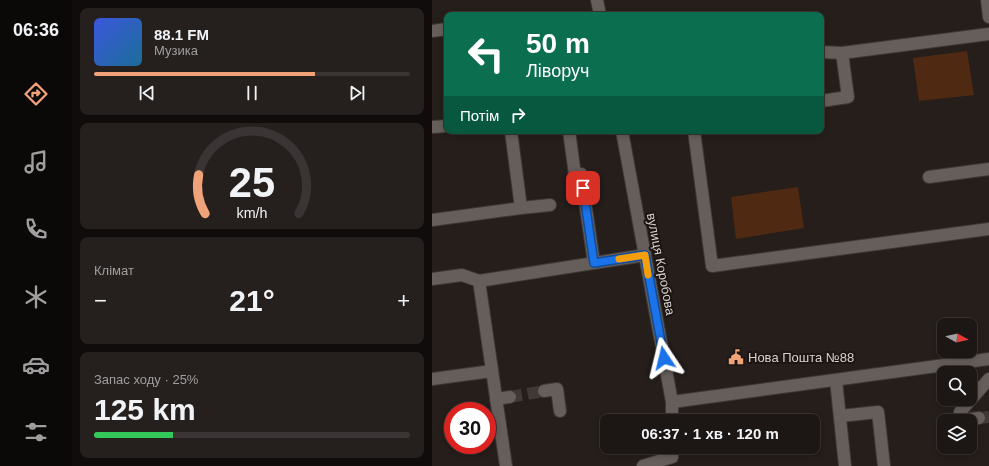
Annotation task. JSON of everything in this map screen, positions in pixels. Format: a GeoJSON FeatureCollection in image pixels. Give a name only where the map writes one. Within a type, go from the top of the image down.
{"type":"FeatureCollection","features":[{"type":"Feature","properties":{"kind":"street"},"geometry":{"type":"LineString","coordinates":[[597,0],[599,12]]}},
{"type":"Feature","properties":{"kind":"street"},"geometry":{"type":"LineString","coordinates":[[987,0],[989,17]]}},
{"type":"Feature","properties":{"kind":"street"},"geometry":{"type":"LineString","coordinates":[[432,31],[444,29]]}},
{"type":"Feature","properties":{"kind":"street"},"geometry":{"type":"LineString","coordinates":[[824,52],[842,53],[989,34]]}},
{"type":"Feature","properties":{"kind":"street"},"geometry":{"type":"LineString","coordinates":[[824,101],[848,97],[842,53]]}},
{"type":"Feature","properties":{"kind":"street"},"geometry":{"type":"LineString","coordinates":[[432,128],[444,126]]}},
{"type":"Feature","properties":{"kind":"street"},"geometry":{"type":"LineString","coordinates":[[511,134],[521,208]]}},
{"type":"Feature","properties":{"kind":"street"},"geometry":{"type":"LineString","coordinates":[[569,134],[575,175],[581,174],[594,263]]}},
{"type":"Feature","properties":{"kind":"street","name":"вулиця Коробова"},"geometry":{"type":"LineString","coordinates":[[623,134],[672,402],[672,414]]}},
{"type":"Feature","properties":{"kind":"street"},"geometry":{"type":"LineString","coordinates":[[694,134],[712,266],[989,229]]}},
{"type":"Feature","properties":{"kind":"street"},"geometry":{"type":"LineString","coordinates":[[929,177],[989,169]]}},
{"type":"Feature","properties":{"kind":"street"},"geometry":{"type":"LineString","coordinates":[[432,220],[550,205]]}},
{"type":"Feature","properties":{"kind":"street"},"geometry":{"type":"LineString","coordinates":[[432,279],[462,275],[478,281],[645,255]]}},
{"type":"Feature","properties":{"kind":"street"},"geometry":{"type":"LineString","coordinates":[[478,281],[506,466]]}},
{"type":"Feature","properties":{"kind":"street"},"geometry":{"type":"LineString","coordinates":[[672,402],[989,359]]}},
{"type":"Feature","properties":{"kind":"street"},"geometry":{"type":"LineString","coordinates":[[432,380],[492,371]]}},
{"type":"Feature","properties":{"kind":"street"},"geometry":{"type":"LineString","coordinates":[[979,418],[961,420],[960,412],[989,379]]}},
{"type":"Feature","properties":{"kind":"street"},"geometry":{"type":"LineString","coordinates":[[836,380],[846,466]]}},
{"type":"Feature","properties":{"kind":"street"},"geometry":{"type":"LineString","coordinates":[[544,391],[557,389],[560,410]]}},
{"type":"Feature","properties":{"kind":"street"},"geometry":{"type":"LineString","coordinates":[[496,399],[510,397]]}},
{"type":"Feature","properties":{"kind":"street"},"geometry":{"type":"LineString","coordinates":[[840,416],[878,412],[884,466]]}},
{"type":"Feature","properties":{"kind":"street"},"geometry":{"type":"LineString","coordinates":[[643,466],[672,457],[672,454]]}},
{"type":"Feature","properties":{"kind":"shaded area"},"geometry":{"type":"Polygon","coordinates":[[[967,51],[974,95],[919,101],[913,58],[967,51]]]}},
{"type":"Feature","properties":{"kind":"shaded area"},"geometry":{"type":"Polygon","coordinates":[[[798,187],[804,228],[736,239],[731,197],[798,187]]]}},
{"type":"Feature","properties":{"kind":"tunnel"},"geometry":{"type":"LineString","coordinates":[[510,397],[544,391]]}},
{"type":"Feature","properties":{"kind":"tunnel"},"geometry":{"type":"LineString","coordinates":[[979,418],[989,417]]}},
{"type":"Feature","properties":{"kind":"slow traffic"},"geometry":{"type":"LineString","coordinates":[[619,259],[645,255],[648,275]]}},
{"type":"Feature","properties":{"kind":"place","name":"Нова Пошта №88"},"geometry":{"type":"Point","coordinates":[736,357]}},
{"type":"Feature","properties":{"kind":"route"},"geometry":{"type":"LineString","coordinates":[[583,188],[594,263],[645,255],[664,358]]}}]}
